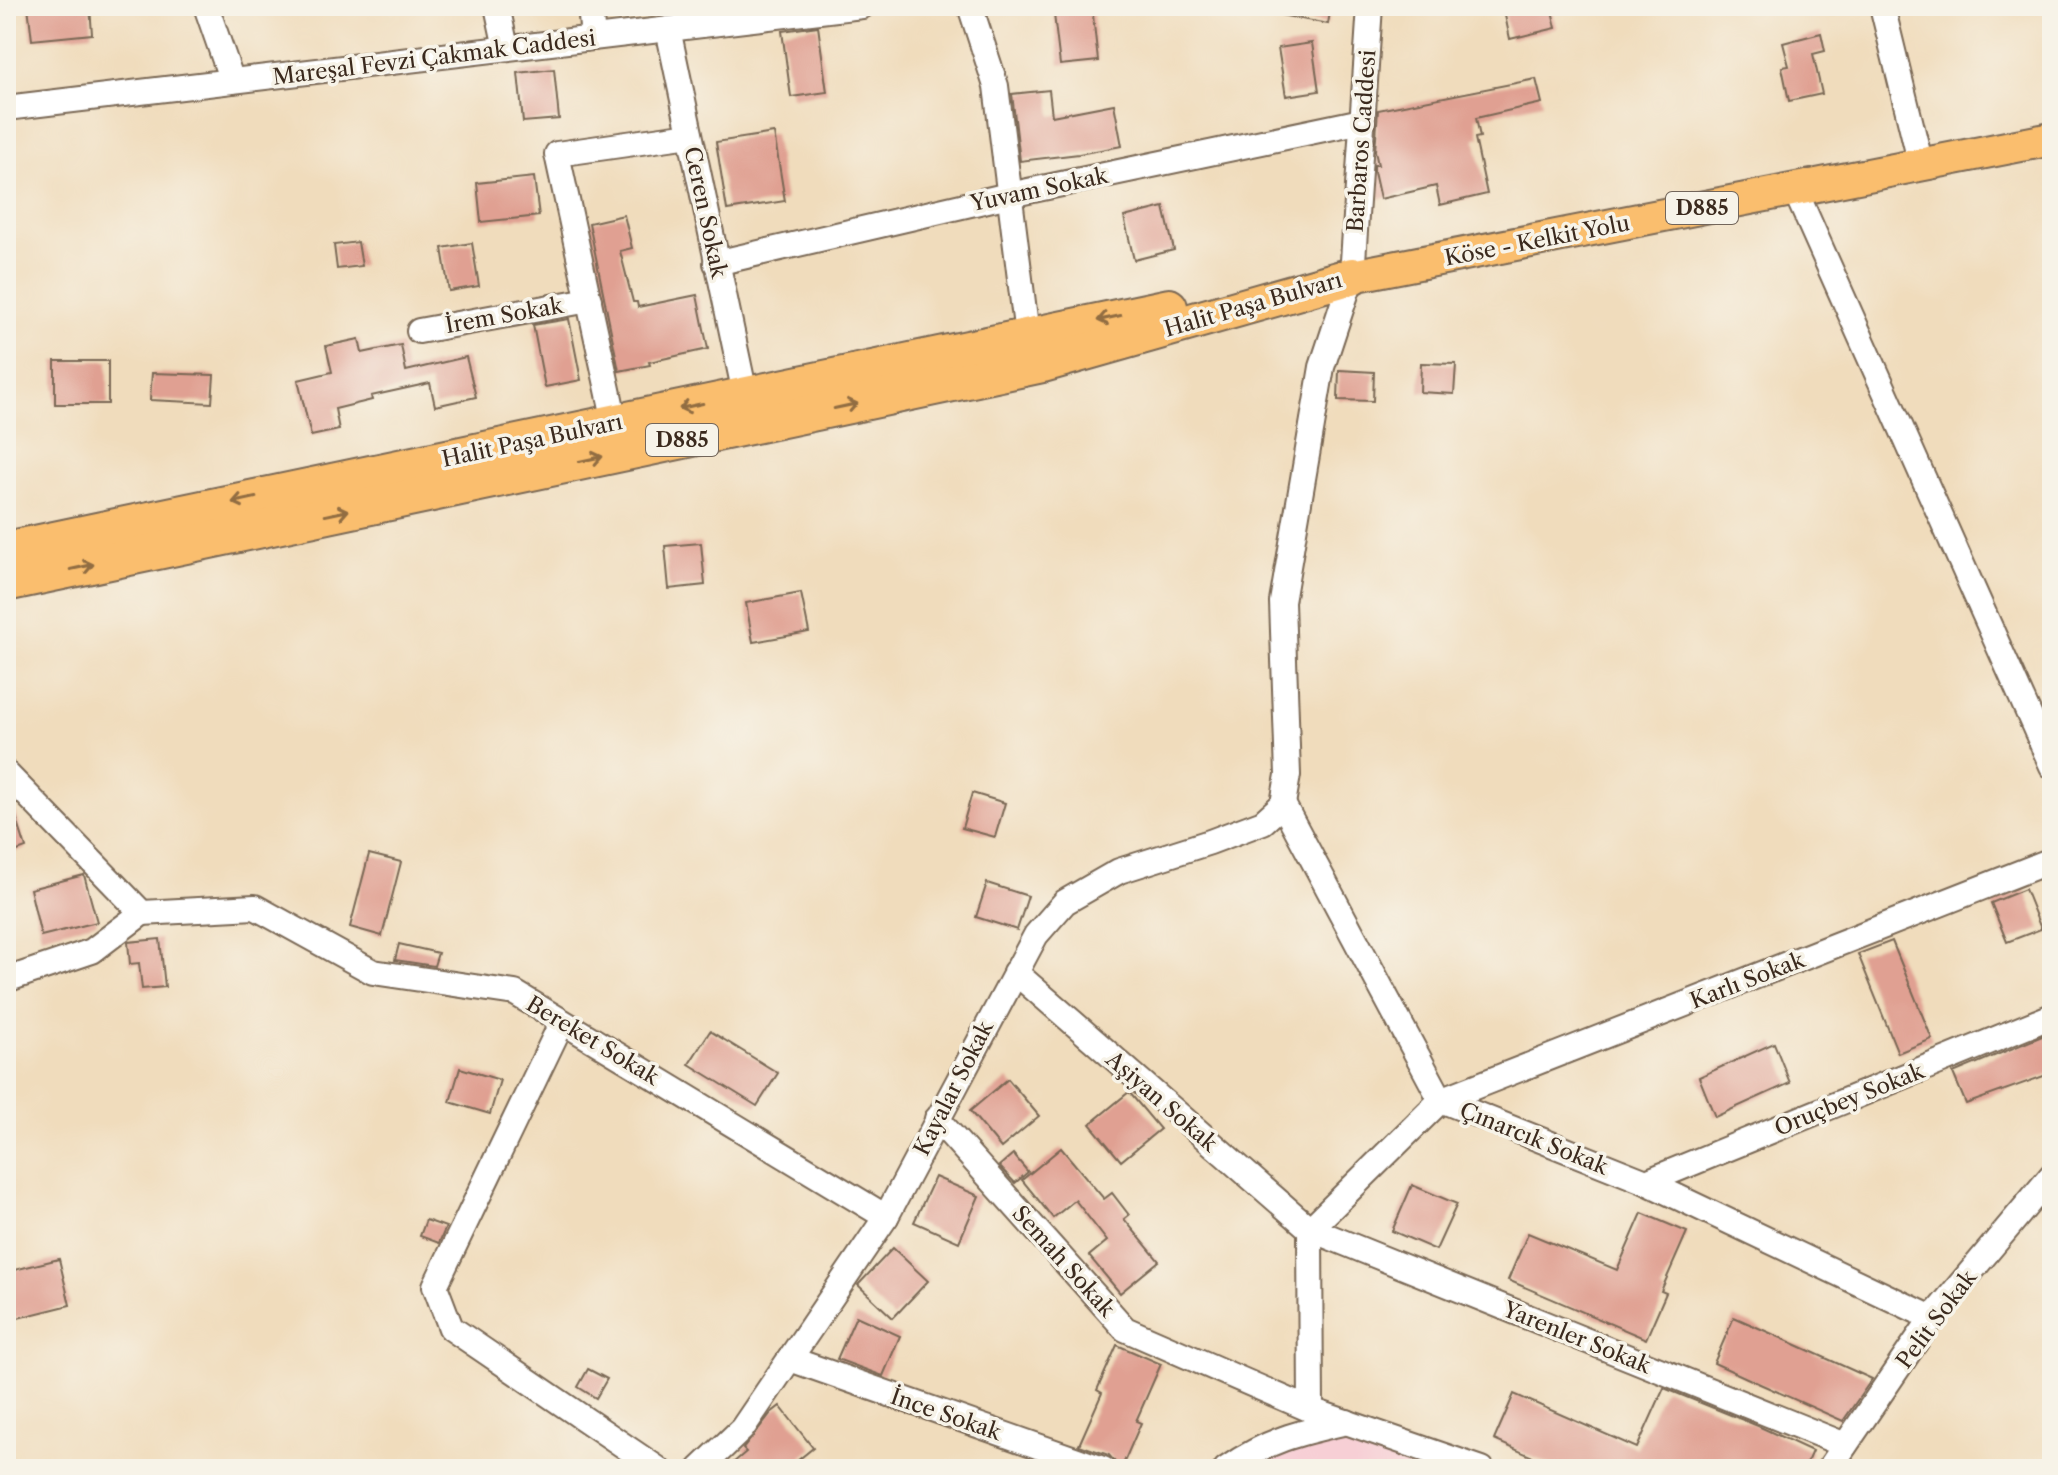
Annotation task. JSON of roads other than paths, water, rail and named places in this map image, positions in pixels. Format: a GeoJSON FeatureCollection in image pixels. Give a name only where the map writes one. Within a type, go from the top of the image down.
{"type":"FeatureCollection","features":[{"type":"Feature","properties":{"kind":"highway","name":"Halit Paşa Bulvarı"},"geometry":{"type":"LineString","coordinates":[[6,550],[1123,315],[1352,276]]}},
{"type":"Feature","properties":{"kind":"highway","name":"Halit Paşa Bulvarı"},"geometry":{"type":"LineString","coordinates":[[6,583],[1043,364],[1352,276]]}},
{"type":"Feature","properties":{"kind":"main road","name":"Köse - Kelkit Yolu"},"geometry":{"type":"LineString","coordinates":[[1352,276],[2052,139]]}},
{"type":"Feature","properties":{"kind":"street"},"geometry":{"type":"LineString","coordinates":[[206,6],[232,81]]}},
{"type":"Feature","properties":{"kind":"street"},"geometry":{"type":"LineString","coordinates":[[497,6],[506,48]]}},
{"type":"Feature","properties":{"kind":"street"},"geometry":{"type":"LineString","coordinates":[[590,6],[593,38]]}},
{"type":"Feature","properties":{"kind":"street","name":"Mareşal Fevzi Çakmak Caddesi"},"geometry":{"type":"LineString","coordinates":[[6,108],[862,6]]}},
{"type":"Feature","properties":{"kind":"street"},"geometry":{"type":"LineString","coordinates":[[970,6],[996,86],[1027,335]]}},
{"type":"Feature","properties":{"kind":"street","name":"Barbaros Caddesi"},"geometry":{"type":"LineString","coordinates":[[1283,804],[1288,775],[1282,602],[1322,367],[1352,276],[1370,6]]}},
{"type":"Feature","properties":{"kind":"street"},"geometry":{"type":"LineString","coordinates":[[1882,6],[1921,165]]}},
{"type":"Feature","properties":{"kind":"street","name":"Ceren Sokak"},"geometry":{"type":"LineString","coordinates":[[668,29],[745,394]]}},
{"type":"Feature","properties":{"kind":"street","name":"Yuvam Sokak"},"geometry":{"type":"LineString","coordinates":[[716,263],[1009,195],[1362,121]]}},
{"type":"Feature","properties":{"kind":"street"},"geometry":{"type":"LineString","coordinates":[[615,422],[557,154],[690,135]]}},
{"type":"Feature","properties":{"kind":"street"},"geometry":{"type":"LineString","coordinates":[[1795,190],[2052,766]]}},
{"type":"Feature","properties":{"kind":"street","name":"İrem Sokak"},"geometry":{"type":"LineString","coordinates":[[419,331],[589,300]]}},
{"type":"Feature","properties":{"kind":"street"},"geometry":{"type":"LineString","coordinates":[[6,773],[142,913],[92,951],[6,980]]}},
{"type":"Feature","properties":{"kind":"street","name":"Kayalar Sokak"},"geometry":{"type":"LineString","coordinates":[[700,1469],[742,1429],[886,1217],[1036,935],[1065,902],[1119,871],[1263,822],[1283,804]]}},
{"type":"Feature","properties":{"kind":"street","name":"Çınarcık Sokak"},"geometry":{"type":"LineString","coordinates":[[1283,804],[1441,1100],[1646,1182],[1932,1318]]}},
{"type":"Feature","properties":{"kind":"street","name":"Karlı Sokak"},"geometry":{"type":"LineString","coordinates":[[1441,1100],[2052,860]]}},
{"type":"Feature","properties":{"kind":"street","name":"Bereket Sokak"},"geometry":{"type":"LineString","coordinates":[[142,913],[255,907],[373,972],[515,993],[886,1217]]}},
{"type":"Feature","properties":{"kind":"street","name":"Aşiyan Sokak"},"geometry":{"type":"LineString","coordinates":[[1015,972],[1310,1229]]}},
{"type":"Feature","properties":{"kind":"street","name":"Oruçbey Sokak"},"geometry":{"type":"LineString","coordinates":[[1646,1182],[2052,1016]]}},
{"type":"Feature","properties":{"kind":"street"},"geometry":{"type":"LineString","coordinates":[[562,1022],[435,1286],[451,1328],[658,1469]]}},
{"type":"Feature","properties":{"kind":"street"},"geometry":{"type":"LineString","coordinates":[[1311,1410],[1310,1229],[1441,1100]]}},
{"type":"Feature","properties":{"kind":"street","name":"Semah Sokak"},"geometry":{"type":"LineString","coordinates":[[937,1119],[1125,1329],[1311,1410],[1482,1469]]}},
{"type":"Feature","properties":{"kind":"street","name":"Pelit Sokak"},"geometry":{"type":"LineString","coordinates":[[1829,1469],[1932,1318],[2052,1175]]}},
{"type":"Feature","properties":{"kind":"street","name":"Yarenler Sokak"},"geometry":{"type":"LineString","coordinates":[[1310,1229],[1845,1445]]}},
{"type":"Feature","properties":{"kind":"street","name":"İnce Sokak"},"geometry":{"type":"LineString","coordinates":[[790,1359],[1103,1469]]}},
{"type":"Feature","properties":{"kind":"street"},"geometry":{"type":"LineString","coordinates":[[1226,1469],[1255,1448],[1297,1433],[1349,1421]]}}]}
